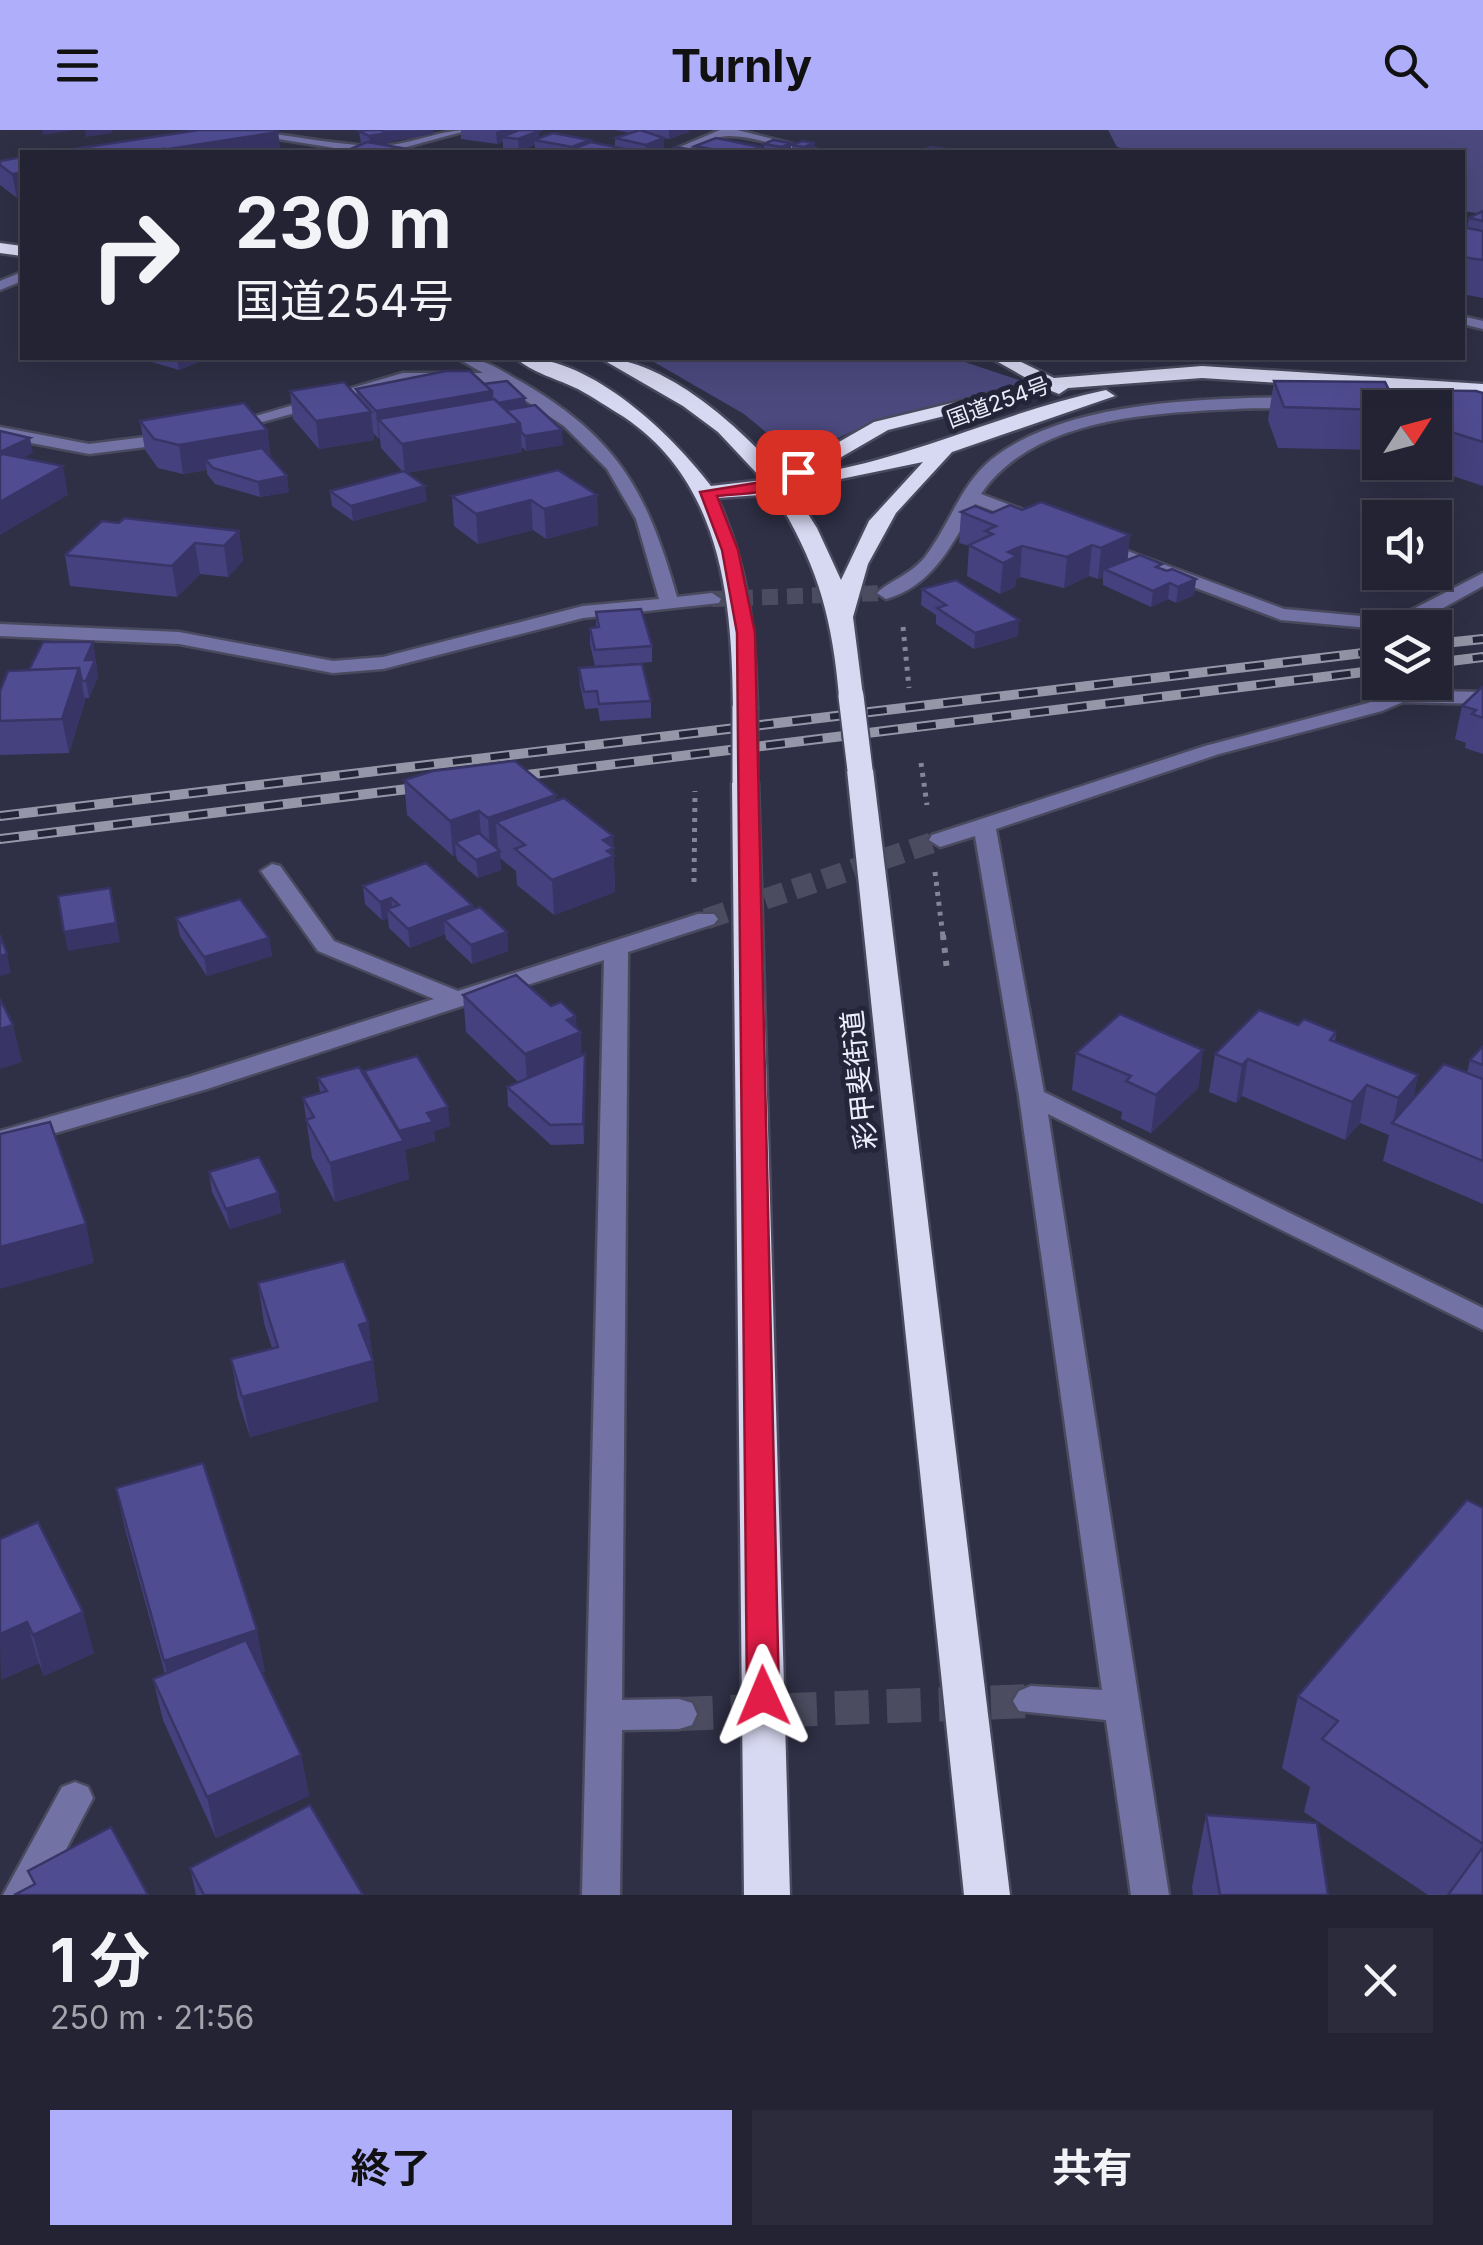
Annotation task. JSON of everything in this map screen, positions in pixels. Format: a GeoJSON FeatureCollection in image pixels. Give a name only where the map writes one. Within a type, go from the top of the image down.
{"type":"FeatureCollection","features":[{"type":"Feature","properties":{"kind":"highway"},"geometry":{"type":"LineString","coordinates":[[529,360],[603,394],[639,418],[708,492],[730,550],[746,633],[745,783],[767,1895]]}},
{"type":"Feature","properties":{"kind":"highway","name":"彩甲斐街道"},"geometry":{"type":"LineString","coordinates":[[613,360],[686,398],[737,436],[778,484],[814,537],[842,616],[987,1895]]}},
{"type":"Feature","properties":{"kind":"highway"},"geometry":{"type":"LineString","coordinates":[[1004,360],[1053,384],[1077,401]]}},
{"type":"Feature","properties":{"kind":"highway","name":"国道254号"},"geometry":{"type":"LineString","coordinates":[[778,484],[881,426],[1053,384],[1202,372],[1483,390]]}},
{"type":"Feature","properties":{"kind":"highway","name":"国道254号"},"geometry":{"type":"LineString","coordinates":[[708,492],[870,470],[953,445],[1023,415],[1077,401],[1299,378]]}},
{"type":"Feature","properties":{"kind":"highway"},"geometry":{"type":"LineString","coordinates":[[842,616],[852,574],[875,522],[898,494],[953,445]]}},
{"type":"Feature","properties":{"kind":"street"},"geometry":{"type":"LineString","coordinates":[[226,130],[357,150]]}},
{"type":"Feature","properties":{"kind":"street"},"geometry":{"type":"LineString","coordinates":[[290,140],[338,130]]}},
{"type":"Feature","properties":{"kind":"street"},"geometry":{"type":"LineString","coordinates":[[376,150],[463,130]]}},
{"type":"Feature","properties":{"kind":"street"},"geometry":{"type":"LineString","coordinates":[[679,150],[729,131],[810,150]]}},
{"type":"Feature","properties":{"kind":"street"},"geometry":{"type":"LineString","coordinates":[[468,360],[554,406],[620,471],[646,521],[669,600]]}},
{"type":"Feature","properties":{"kind":"street"},"geometry":{"type":"LineString","coordinates":[[0,432],[89,449],[148,444],[270,417],[402,378],[505,378]]}},
{"type":"Feature","properties":{"kind":"street"},"geometry":{"type":"LineString","coordinates":[[892,592],[909,586],[934,558],[968,495],[999,462],[1081,425],[1216,406],[1333,403]]}},
{"type":"Feature","properties":{"kind":"street"},"geometry":{"type":"LineString","coordinates":[[1452,403],[1483,403]]}},
{"type":"Feature","properties":{"kind":"street"},"geometry":{"type":"LineString","coordinates":[[968,495],[1281,614],[1362,622]]}},
{"type":"Feature","properties":{"kind":"street"},"geometry":{"type":"LineString","coordinates":[[1426,610],[1483,579]]}},
{"type":"Feature","properties":{"kind":"street"},"geometry":{"type":"LineString","coordinates":[[0,630],[178,638],[332,667],[383,663],[583,612],[669,600],[712,599]]}},
{"type":"Feature","properties":{"kind":"street"},"geometry":{"type":"LineString","coordinates":[[1452,695],[1483,698]]}},
{"type":"Feature","properties":{"kind":"street"},"geometry":{"type":"LineString","coordinates":[[940,840],[1212,750],[1375,708],[1386,700]]}},
{"type":"Feature","properties":{"kind":"street"},"geometry":{"type":"LineString","coordinates":[[984,825],[1032,1096],[1150,1895]]}},
{"type":"Feature","properties":{"kind":"street"},"geometry":{"type":"LineString","coordinates":[[272,871],[326,946],[458,1000]]}},
{"type":"Feature","properties":{"kind":"street"},"geometry":{"type":"LineString","coordinates":[[0,1140],[700,922]]}},
{"type":"Feature","properties":{"kind":"street"},"geometry":{"type":"LineString","coordinates":[[601,1895],[616,950]]}},
{"type":"Feature","properties":{"kind":"street"},"geometry":{"type":"LineString","coordinates":[[1032,1096],[1483,1320]]}},
{"type":"Feature","properties":{"kind":"street"},"geometry":{"type":"LineString","coordinates":[[1031,1701],[1125,1706]]}},
{"type":"Feature","properties":{"kind":"street"},"geometry":{"type":"LineString","coordinates":[[605,1716],[679,1714]]}},
{"type":"Feature","properties":{"kind":"street"},"geometry":{"type":"LineString","coordinates":[[22,1895],[75,1798]]}},
{"type":"Feature","properties":{"kind":"path"},"geometry":{"type":"LineString","coordinates":[[892,592],[909,688]]}},
{"type":"Feature","properties":{"kind":"path"},"geometry":{"type":"LineString","coordinates":[[695,790],[700,922]]}},
{"type":"Feature","properties":{"kind":"shaded area"},"geometry":{"type":"Polygon","coordinates":[[[1108,130],[1483,130],[1483,214],[1465,211],[1465,150],[1117,147],[1108,130]]]}},
{"type":"Feature","properties":{"kind":"shaded area"},"geometry":{"type":"Polygon","coordinates":[[[650,360],[959,360],[1025,382],[873,422],[796,457],[744,414],[650,360]]]}},
{"type":"Feature","properties":{"kind":"building"},"geometry":{"type":"Polygon","coordinates":[[[199,130],[278,132],[158,150],[67,150],[199,130]]]}},
{"type":"Feature","properties":{"kind":"building"},"geometry":{"type":"Polygon","coordinates":[[[519,130],[539,131],[518,139],[502,137],[519,130]]]}},
{"type":"Feature","properties":{"kind":"building"},"geometry":{"type":"Polygon","coordinates":[[[640,130],[664,138],[646,145],[615,138],[640,130]]]}},
{"type":"Feature","properties":{"kind":"building"},"geometry":{"type":"Polygon","coordinates":[[[359,131],[387,133],[369,136],[359,131]]]}},
{"type":"Feature","properties":{"kind":"building"},"geometry":{"type":"Polygon","coordinates":[[[553,133],[590,140],[572,147],[534,140],[553,133]]]}},
{"type":"Feature","properties":{"kind":"building"},"geometry":{"type":"Polygon","coordinates":[[[716,138],[760,147],[716,150],[695,146],[716,138]]]}},
{"type":"Feature","properties":{"kind":"building"},"geometry":{"type":"Polygon","coordinates":[[[773,140],[791,143],[782,147],[764,144],[773,140]]]}},
{"type":"Feature","properties":{"kind":"building"},"geometry":{"type":"Polygon","coordinates":[[[802,141],[815,143],[804,147],[792,145],[802,141]]]}},
{"type":"Feature","properties":{"kind":"building"},"geometry":{"type":"Polygon","coordinates":[[[367,142],[413,150],[348,150],[367,142]]]}},
{"type":"Feature","properties":{"kind":"building"},"geometry":{"type":"Polygon","coordinates":[[[591,142],[630,150],[570,150],[591,142]]]}},
{"type":"Feature","properties":{"kind":"building"},"geometry":{"type":"Polygon","coordinates":[[[20,157],[20,173],[12,174],[0,161],[20,157]]]}},
{"type":"Feature","properties":{"kind":"building"},"geometry":{"type":"Polygon","coordinates":[[[1483,211],[1483,221],[1469,218],[1483,211]]]}},
{"type":"Feature","properties":{"kind":"building"},"geometry":{"type":"Polygon","coordinates":[[[1465,228],[1483,231],[1483,260],[1465,257],[1465,228]]]}},
{"type":"Feature","properties":{"kind":"building"},"geometry":{"type":"Polygon","coordinates":[[[446,371],[470,371],[492,391],[376,411],[356,389],[446,371]]]}},
{"type":"Feature","properties":{"kind":"building"},"geometry":{"type":"Polygon","coordinates":[[[507,381],[525,398],[498,403],[492,400],[492,391],[484,384],[507,381]]]}},
{"type":"Feature","properties":{"kind":"building"},"geometry":{"type":"Polygon","coordinates":[[[1274,381],[1385,382],[1389,390],[1362,390],[1362,409],[1284,407],[1274,381]]]}},
{"type":"Feature","properties":{"kind":"building"},"geometry":{"type":"Polygon","coordinates":[[[344,382],[371,412],[316,421],[290,391],[344,382]]]}},
{"type":"Feature","properties":{"kind":"building"},"geometry":{"type":"Polygon","coordinates":[[[1452,391],[1483,393],[1483,442],[1452,432],[1452,391]]]}},
{"type":"Feature","properties":{"kind":"building"},"geometry":{"type":"Polygon","coordinates":[[[494,399],[520,423],[402,444],[378,419],[494,399]]]}},
{"type":"Feature","properties":{"kind":"building"},"geometry":{"type":"Polygon","coordinates":[[[244,403],[267,430],[179,445],[154,439],[140,421],[244,403]]]}},
{"type":"Feature","properties":{"kind":"building"},"geometry":{"type":"Polygon","coordinates":[[[535,405],[562,430],[525,436],[520,423],[506,410],[535,405]]]}},
{"type":"Feature","properties":{"kind":"building"},"geometry":{"type":"Polygon","coordinates":[[[0,431],[30,438],[0,452],[0,431]]]}},
{"type":"Feature","properties":{"kind":"building"},"geometry":{"type":"Polygon","coordinates":[[[262,448],[287,476],[258,482],[213,468],[205,459],[262,448]]]}},
{"type":"Feature","properties":{"kind":"building"},"geometry":{"type":"Polygon","coordinates":[[[3,454],[63,466],[0,502],[3,454]]]}},
{"type":"Feature","properties":{"kind":"building"},"geometry":{"type":"Polygon","coordinates":[[[558,470],[597,495],[544,509],[531,500],[476,514],[452,496],[558,470]]]}},
{"type":"Feature","properties":{"kind":"building"},"geometry":{"type":"Polygon","coordinates":[[[404,471],[425,486],[351,506],[330,491],[404,471]]]}},
{"type":"Feature","properties":{"kind":"building"},"geometry":{"type":"Polygon","coordinates":[[[1041,502],[1130,535],[1101,548],[1092,545],[1067,557],[1022,546],[1008,552],[1017,556],[1003,563],[969,545],[993,534],[985,531],[996,526],[961,512],[975,506],[992,513],[1010,505],[1022,510],[1041,502]]]}},
{"type":"Feature","properties":{"kind":"building"},"geometry":{"type":"Polygon","coordinates":[[[124,518],[239,531],[224,546],[195,543],[172,566],[65,555],[102,521],[119,523],[124,518]]]}},
{"type":"Feature","properties":{"kind":"building"},"geometry":{"type":"Polygon","coordinates":[[[1140,555],[1162,564],[1156,567],[1196,579],[1178,587],[1170,583],[1153,591],[1104,569],[1140,555]]]}},
{"type":"Feature","properties":{"kind":"building"},"geometry":{"type":"Polygon","coordinates":[[[956,580],[1019,620],[975,633],[937,608],[946,605],[922,589],[956,580]]]}},
{"type":"Feature","properties":{"kind":"building"},"geometry":{"type":"Polygon","coordinates":[[[641,609],[652,646],[595,650],[590,628],[599,627],[596,612],[641,609]]]}},
{"type":"Feature","properties":{"kind":"building"},"geometry":{"type":"Polygon","coordinates":[[[43,642],[93,642],[85,660],[95,660],[86,681],[82,681],[79,668],[29,670],[43,642]]]}},
{"type":"Feature","properties":{"kind":"building"},"geometry":{"type":"Polygon","coordinates":[[[642,664],[651,701],[599,704],[597,691],[584,692],[579,668],[642,664]]]}},
{"type":"Feature","properties":{"kind":"building"},"geometry":{"type":"Polygon","coordinates":[[[79,668],[62,719],[0,721],[0,691],[8,671],[79,668]]]}},
{"type":"Feature","properties":{"kind":"building"},"geometry":{"type":"Polygon","coordinates":[[[1483,687],[1483,718],[1472,714],[1476,710],[1462,706],[1483,687]]]}},
{"type":"Feature","properties":{"kind":"building"},"geometry":{"type":"Polygon","coordinates":[[[515,761],[556,795],[488,818],[479,811],[450,821],[404,780],[433,771],[515,761]]]}},
{"type":"Feature","properties":{"kind":"building"},"geometry":{"type":"Polygon","coordinates":[[[564,798],[613,836],[603,840],[614,848],[607,851],[614,856],[552,880],[515,849],[525,845],[496,822],[564,798]]]}},
{"type":"Feature","properties":{"kind":"building"},"geometry":{"type":"Polygon","coordinates":[[[479,833],[500,851],[476,860],[455,842],[479,833]]]}},
{"type":"Feature","properties":{"kind":"building"},"geometry":{"type":"Polygon","coordinates":[[[426,863],[472,905],[408,929],[387,909],[399,905],[391,898],[380,902],[363,886],[426,863]]]}},
{"type":"Feature","properties":{"kind":"building"},"geometry":{"type":"Polygon","coordinates":[[[110,888],[116,923],[64,932],[58,896],[110,888]]]}},
{"type":"Feature","properties":{"kind":"building"},"geometry":{"type":"Polygon","coordinates":[[[240,899],[269,938],[204,957],[176,918],[240,899]]]}},
{"type":"Feature","properties":{"kind":"building"},"geometry":{"type":"Polygon","coordinates":[[[480,907],[507,932],[471,945],[444,920],[480,907]]]}},
{"type":"Feature","properties":{"kind":"building"},"geometry":{"type":"Polygon","coordinates":[[[0,935],[7,954],[0,956],[0,935]]]}},
{"type":"Feature","properties":{"kind":"building"},"geometry":{"type":"Polygon","coordinates":[[[516,975],[551,1006],[561,1002],[576,1016],[567,1020],[581,1032],[525,1054],[463,995],[516,975]]]}},
{"type":"Feature","properties":{"kind":"building"},"geometry":{"type":"Polygon","coordinates":[[[0,999],[13,1025],[0,1029],[0,999]]]}},
{"type":"Feature","properties":{"kind":"building"},"geometry":{"type":"Polygon","coordinates":[[[1259,1010],[1298,1025],[1304,1019],[1336,1032],[1330,1040],[1418,1075],[1398,1098],[1367,1085],[1352,1102],[1248,1059],[1242,1065],[1215,1054],[1259,1010]]]}},
{"type":"Feature","properties":{"kind":"building"},"geometry":{"type":"Polygon","coordinates":[[[1120,1014],[1203,1050],[1156,1095],[1126,1081],[1131,1076],[1076,1053],[1120,1014]]]}},
{"type":"Feature","properties":{"kind":"building"},"geometry":{"type":"Polygon","coordinates":[[[1483,1046],[1483,1065],[1470,1060],[1483,1046]]]}},
{"type":"Feature","properties":{"kind":"building"},"geometry":{"type":"Polygon","coordinates":[[[585,1054],[583,1124],[550,1125],[507,1087],[585,1054]]]}},
{"type":"Feature","properties":{"kind":"building"},"geometry":{"type":"Polygon","coordinates":[[[417,1056],[448,1107],[427,1113],[433,1122],[399,1131],[364,1071],[417,1056]]]}},
{"type":"Feature","properties":{"kind":"building"},"geometry":{"type":"Polygon","coordinates":[[[1444,1064],[1483,1079],[1483,1161],[1392,1123],[1444,1064]]]}},
{"type":"Feature","properties":{"kind":"building"},"geometry":{"type":"Polygon","coordinates":[[[359,1067],[404,1141],[330,1163],[306,1120],[314,1117],[303,1098],[327,1091],[318,1078],[359,1067]]]}},
{"type":"Feature","properties":{"kind":"building"},"geometry":{"type":"Polygon","coordinates":[[[50,1122],[86,1224],[0,1247],[0,1134],[50,1122]]]}},
{"type":"Feature","properties":{"kind":"building"},"geometry":{"type":"Polygon","coordinates":[[[259,1157],[278,1193],[226,1209],[209,1172],[259,1157]]]}},
{"type":"Feature","properties":{"kind":"building"},"geometry":{"type":"Polygon","coordinates":[[[344,1261],[368,1322],[359,1325],[373,1361],[242,1397],[231,1359],[278,1347],[258,1283],[344,1261]]]}},
{"type":"Feature","properties":{"kind":"building"},"geometry":{"type":"Polygon","coordinates":[[[203,1463],[257,1630],[164,1661],[116,1488],[203,1463]]]}},
{"type":"Feature","properties":{"kind":"building"},"geometry":{"type":"Polygon","coordinates":[[[1467,1500],[1483,1508],[1483,1844],[1322,1739],[1338,1721],[1298,1696],[1467,1500]]]}},
{"type":"Feature","properties":{"kind":"building"},"geometry":{"type":"Polygon","coordinates":[[[38,1522],[83,1612],[33,1635],[27,1622],[0,1634],[0,1539],[38,1522]]]}},
{"type":"Feature","properties":{"kind":"building"},"geometry":{"type":"Polygon","coordinates":[[[246,1640],[301,1755],[207,1797],[153,1679],[246,1640]]]}},
{"type":"Feature","properties":{"kind":"building"},"geometry":{"type":"Polygon","coordinates":[[[310,1805],[363,1895],[204,1895],[190,1868],[310,1805]]]}},
{"type":"Feature","properties":{"kind":"building"},"geometry":{"type":"Polygon","coordinates":[[[1206,1815],[1317,1823],[1328,1895],[1220,1895],[1206,1815]]]}},
{"type":"Feature","properties":{"kind":"building"},"geometry":{"type":"Polygon","coordinates":[[[111,1827],[148,1895],[14,1895],[35,1884],[28,1871],[111,1827]]]}},
{"type":"Feature","properties":{"kind":"building"},"geometry":{"type":"Polygon","coordinates":[[[1483,1847],[1483,1895],[1448,1895],[1483,1847]]]}},
{"type":"Feature","properties":{"kind":"tunnel"},"geometry":{"type":"LineString","coordinates":[[712,599],[886,593]]}},
{"type":"Feature","properties":{"kind":"tunnel"},"geometry":{"type":"LineString","coordinates":[[706,919],[940,840]]}},
{"type":"Feature","properties":{"kind":"tunnel"},"geometry":{"type":"LineString","coordinates":[[679,1714],[1031,1701]]}},
{"type":"Feature","properties":{"kind":"railway"},"geometry":{"type":"LineString","coordinates":[[1452,642],[1483,639]]}},
{"type":"Feature","properties":{"kind":"railway"},"geometry":{"type":"LineString","coordinates":[[0,816],[1362,653]]}},
{"type":"Feature","properties":{"kind":"railway"},"geometry":{"type":"LineString","coordinates":[[1452,661],[1483,657]]}},
{"type":"Feature","properties":{"kind":"railway"},"geometry":{"type":"LineString","coordinates":[[502,778],[1362,672]]}},
{"type":"Feature","properties":{"kind":"railway"},"geometry":{"type":"LineString","coordinates":[[0,839],[432,786]]}},
{"type":"Feature","properties":{"kind":"route"},"geometry":{"type":"LineString","coordinates":[[763,1696],[745,783],[746,633],[730,550],[708,492],[778,484],[798,472]]}}]}
